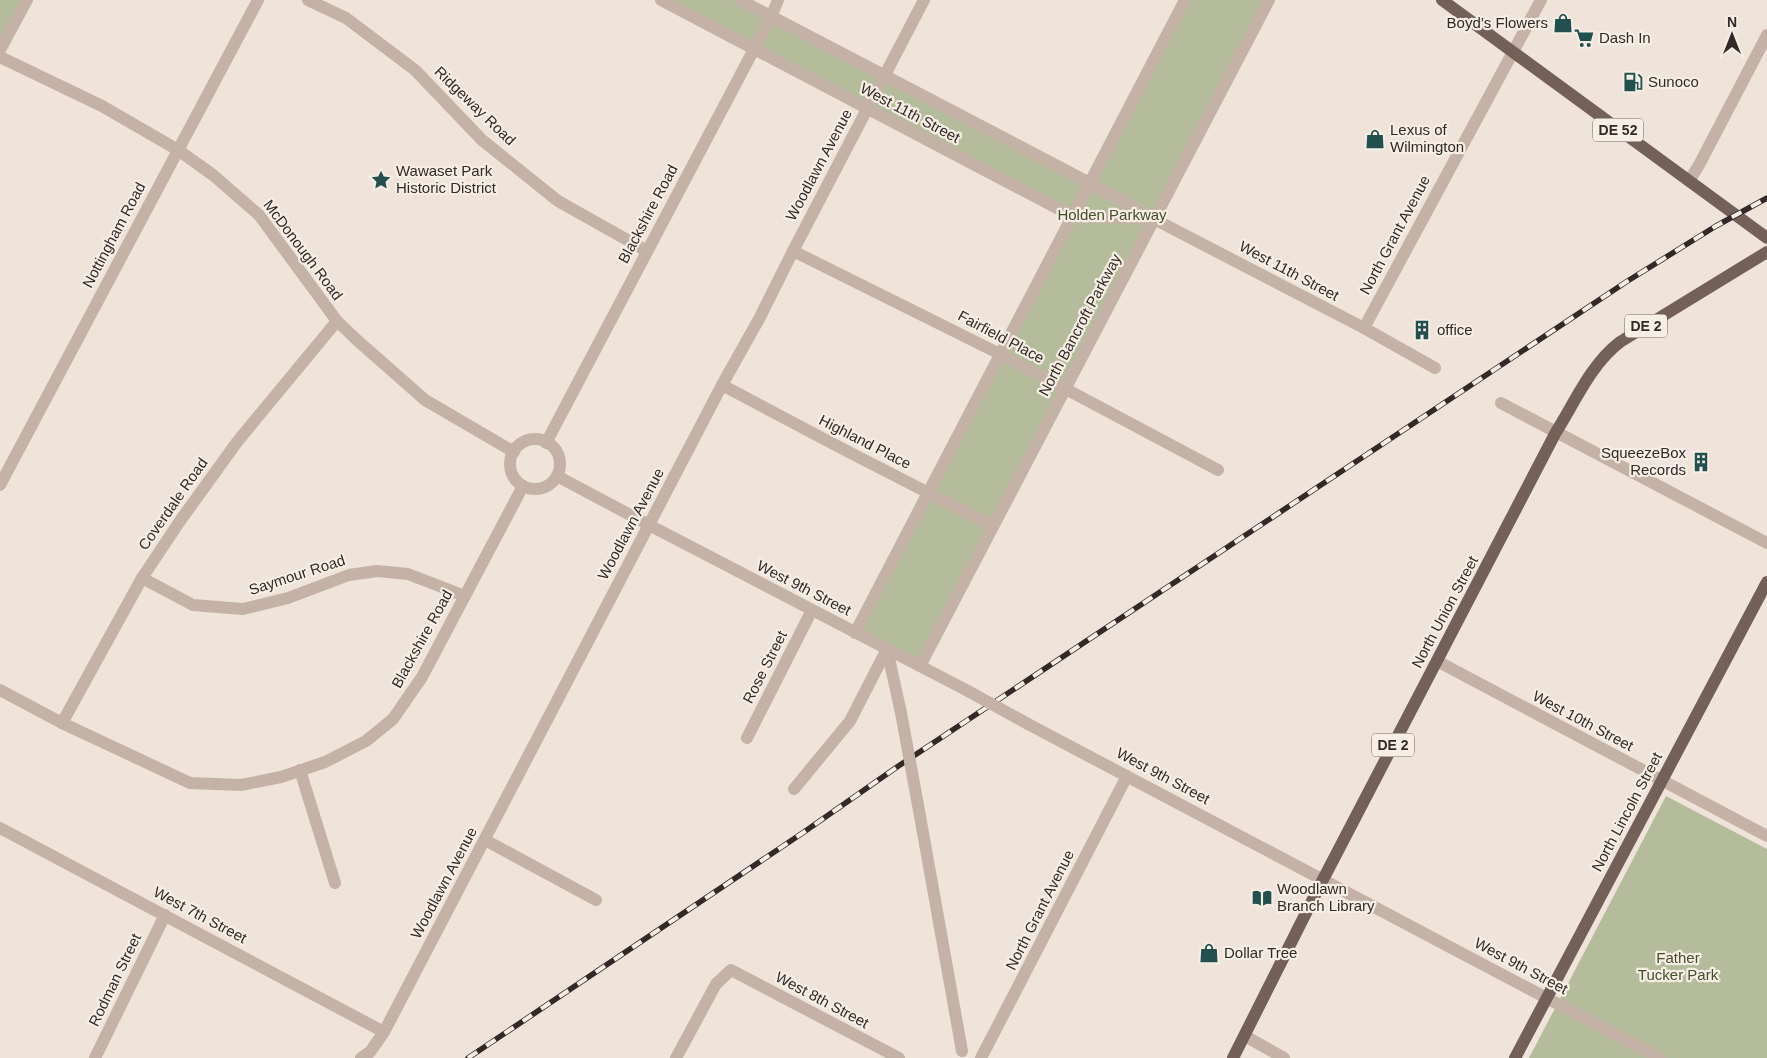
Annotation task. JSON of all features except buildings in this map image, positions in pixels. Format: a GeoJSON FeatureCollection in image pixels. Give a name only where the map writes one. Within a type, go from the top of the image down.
{"type":"FeatureCollection","features":[{"type":"Feature","properties":{"kind":"main road","name":"DE 52"},"geometry":{"type":"LineString","coordinates":[[1442,0],[1767,238]]}},
{"type":"Feature","properties":{"kind":"main road","name":"North Union Street"},"geometry":{"type":"LineString","coordinates":[[1233,1058],[1323,880],[1556,432],[1592,374],[1611,350],[1633,334],[1767,252]]}},
{"type":"Feature","properties":{"kind":"main road","name":"North Lincoln Street"},"geometry":{"type":"LineString","coordinates":[[1515,1058],[1767,582]]}},
{"type":"Feature","properties":{"kind":"street"},"geometry":{"type":"LineString","coordinates":[[0,50],[27,0]]}},
{"type":"Feature","properties":{"kind":"street","name":"Nottingham Road"},"geometry":{"type":"LineString","coordinates":[[0,485],[258,0]]}},
{"type":"Feature","properties":{"kind":"street","name":"Ridgeway Road"},"geometry":{"type":"LineString","coordinates":[[308,0],[346,18],[416,70],[482,140],[558,201],[647,250]]}},
{"type":"Feature","properties":{"kind":"street","name":"West 11th Street"},"geometry":{"type":"LineString","coordinates":[[661,0],[1072,216],[1154,219]]}},
{"type":"Feature","properties":{"kind":"street","name":"West 11th Street"},"geometry":{"type":"LineString","coordinates":[[740,0],[1090,182],[1154,219],[1364,328],[1435,368]]}},
{"type":"Feature","properties":{"kind":"street","name":"Blackshire Road"},"geometry":{"type":"LineString","coordinates":[[546,443],[778,0]]}},
{"type":"Feature","properties":{"kind":"street","name":"Woodlawn Avenue"},"geometry":{"type":"LineString","coordinates":[[360,1058],[370,1052],[384,1032],[722,385],[759,319],[793,250],[924,0]]}},
{"type":"Feature","properties":{"kind":"street"},"geometry":{"type":"LineString","coordinates":[[855,633],[1185,0]]}},
{"type":"Feature","properties":{"kind":"street","name":"North Bancroft Parkway"},"geometry":{"type":"LineString","coordinates":[[920,666],[1269,0]]}},
{"type":"Feature","properties":{"kind":"street","name":"North Grant Avenue"},"geometry":{"type":"LineString","coordinates":[[1364,328],[1541,0]]}},
{"type":"Feature","properties":{"kind":"street"},"geometry":{"type":"LineString","coordinates":[[1689,180],[1699,165],[1767,35]]}},
{"type":"Feature","properties":{"kind":"street","name":"McDonough Road"},"geometry":{"type":"LineString","coordinates":[[0,57],[102,106],[178,150],[213,175],[259,215],[337,321],[358,342],[425,400],[514,452]]}},
{"type":"Feature","properties":{"kind":"street","name":"Fairfield Place"},"geometry":{"type":"LineString","coordinates":[[793,250],[1000,354],[1218,470]]}},
{"type":"Feature","properties":{"kind":"street","name":"Coverdale Road"},"geometry":{"type":"LineString","coordinates":[[62,723],[142,578],[180,521],[237,442],[337,321]]}},
{"type":"Feature","properties":{"kind":"street","name":"Highland Place"},"geometry":{"type":"LineString","coordinates":[[722,385],[993,526]]}},
{"type":"Feature","properties":{"kind":"street"},"geometry":{"type":"LineString","coordinates":[[1501,402],[1767,544]]}},
{"type":"Feature","properties":{"kind":"street"},"geometry":{"type":"LineString","coordinates":[[536,440],[546,443],[556,451],[559,458],[560,467],[557,476],[550,484],[541,488],[523,486],[515,478],[511,469],[511,460],[514,452],[527,441],[536,440]]}},
{"type":"Feature","properties":{"kind":"street"},"geometry":{"type":"LineString","coordinates":[[557,476],[649,525]]}},
{"type":"Feature","properties":{"kind":"street","name":"Blackshire Road"},"geometry":{"type":"LineString","coordinates":[[0,690],[62,723],[190,783],[241,785],[281,777],[325,762],[366,742],[393,718],[422,677],[523,486]]}},
{"type":"Feature","properties":{"kind":"street","name":"West 9th Street"},"geometry":{"type":"LineString","coordinates":[[649,525],[968,691],[1660,1058]]}},
{"type":"Feature","properties":{"kind":"street","name":"Saymour Road"},"geometry":{"type":"LineString","coordinates":[[142,578],[194,605],[243,609],[288,598],[349,574],[377,571],[408,574],[465,596]]}},
{"type":"Feature","properties":{"kind":"street","name":"Rose Street"},"geometry":{"type":"LineString","coordinates":[[747,738],[812,610]]}},
{"type":"Feature","properties":{"kind":"street"},"geometry":{"type":"LineString","coordinates":[[887,649],[920,816],[962,1051]]}},
{"type":"Feature","properties":{"kind":"street"},"geometry":{"type":"LineString","coordinates":[[794,789],[850,721],[887,649]]}},
{"type":"Feature","properties":{"kind":"street","name":"West 10th Street"},"geometry":{"type":"LineString","coordinates":[[1437,662],[1767,836]]}},
{"type":"Feature","properties":{"kind":"street"},"geometry":{"type":"LineString","coordinates":[[300,770],[335,883]]}},
{"type":"Feature","properties":{"kind":"street","name":"North Grant Avenue"},"geometry":{"type":"LineString","coordinates":[[981,1058],[1127,776]]}},
{"type":"Feature","properties":{"kind":"street","name":"West 7th Street"},"geometry":{"type":"LineString","coordinates":[[0,828],[384,1032]]}},
{"type":"Feature","properties":{"kind":"street"},"geometry":{"type":"LineString","coordinates":[[484,840],[596,900]]}},
{"type":"Feature","properties":{"kind":"street","name":"Rodman Street"},"geometry":{"type":"LineString","coordinates":[[95,1058],[165,915]]}},
{"type":"Feature","properties":{"kind":"street","name":"West 8th Street"},"geometry":{"type":"LineString","coordinates":[[676,1058],[716,984],[731,970],[899,1058]]}},
{"type":"Feature","properties":{"kind":"street"},"geometry":{"type":"LineString","coordinates":[[1245,1036],[1284,1058]]}},
{"type":"Feature","properties":{"kind":"green space"},"geometry":{"type":"Polygon","coordinates":[[[0,0],[29,0],[0,54],[0,0]]]}},
{"type":"Feature","properties":{"kind":"green space","name":"Holden Parkway"},"geometry":{"type":"Polygon","coordinates":[[[661,0],[740,0],[1089,182],[1185,0],[1269,0],[920,666],[855,633],[1072,216],[661,0]]]}},
{"type":"Feature","properties":{"kind":"green space","name":"Father Tucker Park"},"geometry":{"type":"Polygon","coordinates":[[[1666,796],[1767,849],[1767,1058],[1529,1058],[1666,796]]]}},
{"type":"Feature","properties":{"kind":"railway"},"geometry":{"type":"LineString","coordinates":[[468,1058],[804,832],[897,767],[1626,282],[1716,226],[1767,198]]}},
{"type":"Feature","properties":{"kind":"place","name":"Boyd’s Flowers"},"geometry":{"type":"Point","coordinates":[1563,23]}},
{"type":"Feature","properties":{"kind":"place","name":"Dash In"},"geometry":{"type":"Point","coordinates":[1584,38]}},
{"type":"Feature","properties":{"kind":"place","name":"Sunoco"},"geometry":{"type":"Point","coordinates":[1633,82]}},
{"type":"Feature","properties":{"kind":"place","name":"Lexus of Wilmington"},"geometry":{"type":"Point","coordinates":[1375,139]}},
{"type":"Feature","properties":{"kind":"place","name":"Wawaset Park Historic District"},"geometry":{"type":"Point","coordinates":[381,180]}},
{"type":"Feature","properties":{"kind":"place","name":"office"},"geometry":{"type":"Point","coordinates":[1422,330]}},
{"type":"Feature","properties":{"kind":"place","name":"SqueezeBox Records"},"geometry":{"type":"Point","coordinates":[1701,462]}},
{"type":"Feature","properties":{"kind":"place","name":"Woodlawn Branch Library"},"geometry":{"type":"Point","coordinates":[1262,898]}},
{"type":"Feature","properties":{"kind":"place","name":"Dollar Tree"},"geometry":{"type":"Point","coordinates":[1209,953]}}]}
